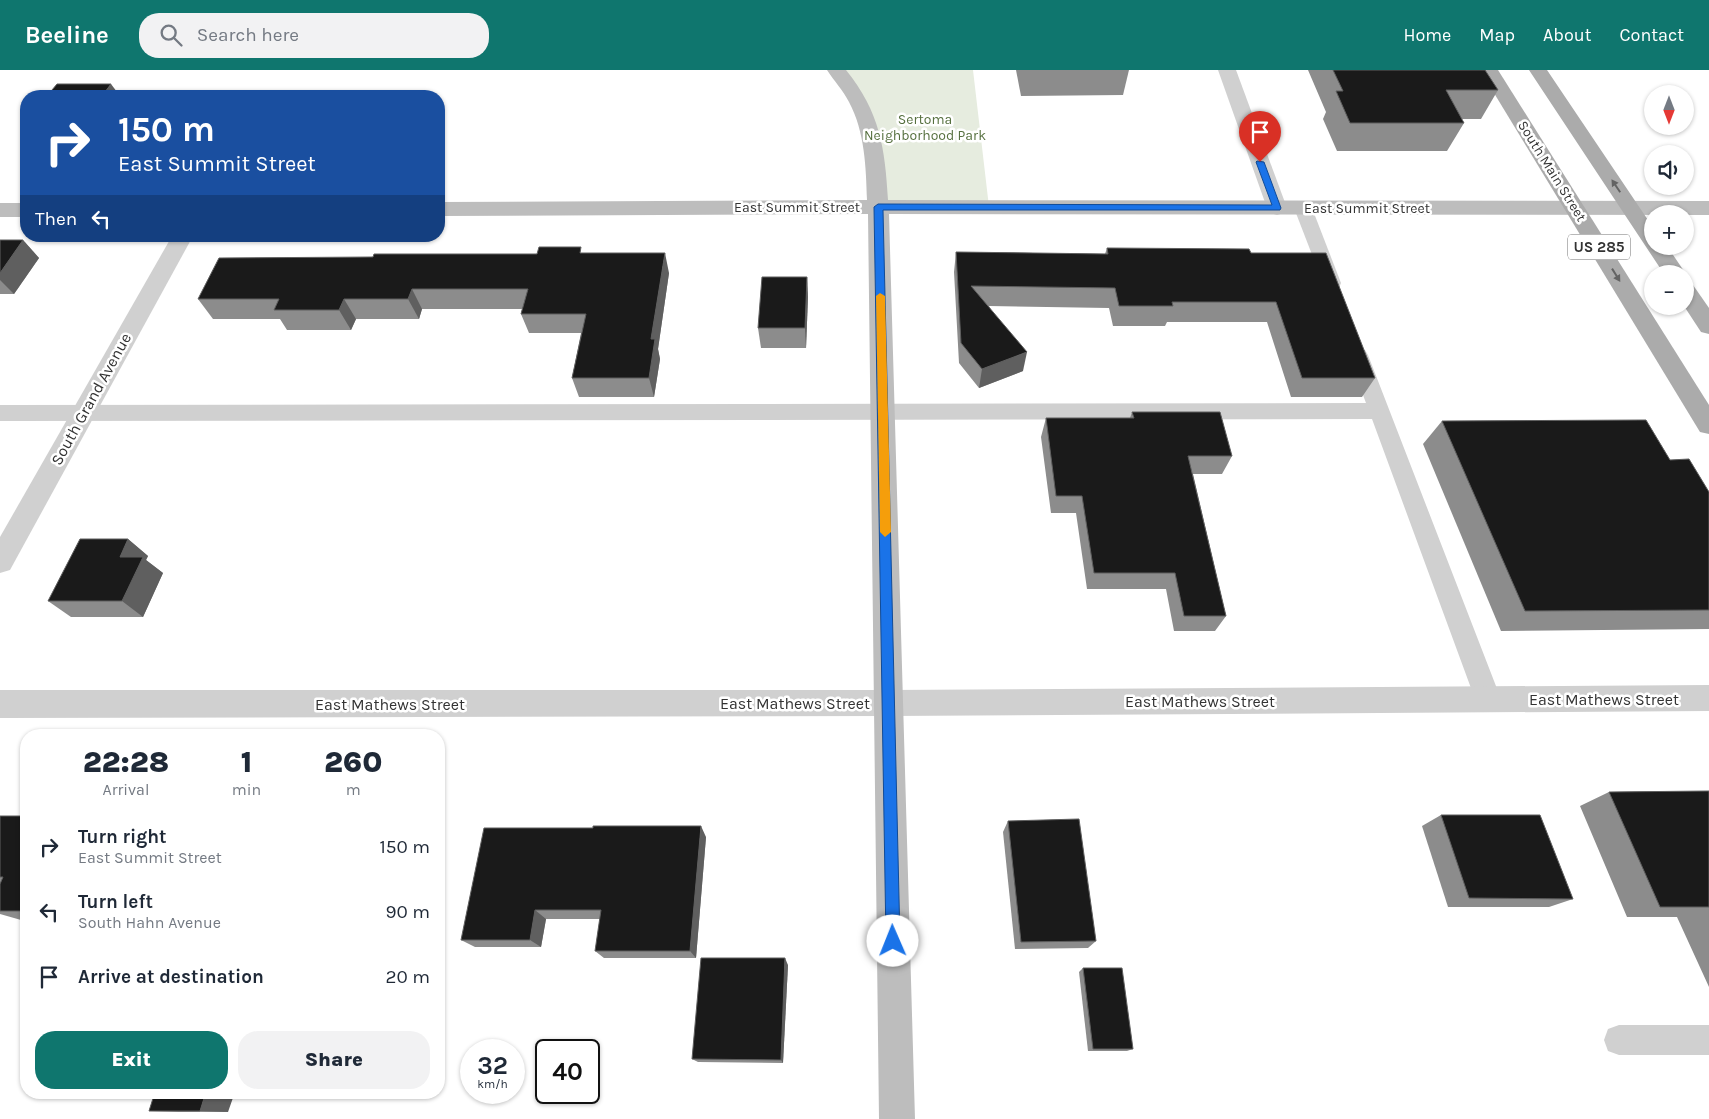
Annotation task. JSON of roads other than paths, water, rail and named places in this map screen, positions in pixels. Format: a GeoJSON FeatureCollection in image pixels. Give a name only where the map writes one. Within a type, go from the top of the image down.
{"type":"FeatureCollection","features":[{"type":"Feature","properties":{"kind":"main road","name":"South Main Street"},"geometry":{"type":"LineString","coordinates":[[1489,70],[1709,425]]}},
{"type":"Feature","properties":{"kind":"main road","name":"US 285"},"geometry":{"type":"LineString","coordinates":[[1538,70],[1644,228]]}},
{"type":"Feature","properties":{"kind":"main road"},"geometry":{"type":"LineString","coordinates":[[1694,304],[1709,326]]}},
{"type":"Feature","properties":{"kind":"street"},"geometry":{"type":"LineString","coordinates":[[836,70],[858,98],[867,116],[872,134],[875,158],[878,207],[896,1119]]}},
{"type":"Feature","properties":{"kind":"street"},"geometry":{"type":"LineString","coordinates":[[1227,70],[1277,208]]}},
{"type":"Feature","properties":{"kind":"street","name":"East Summit Street"},"geometry":{"type":"LineString","coordinates":[[445,209],[878,207],[1709,208]]}},
{"type":"Feature","properties":{"kind":"street"},"geometry":{"type":"LineString","coordinates":[[0,210],[20,210]]}},
{"type":"Feature","properties":{"kind":"street","name":"South Grand Avenue"},"geometry":{"type":"LineString","coordinates":[[0,562],[180,242]]}},
{"type":"Feature","properties":{"kind":"street","name":"East Mathews Street"},"geometry":{"type":"LineString","coordinates":[[0,704],[889,703],[1709,698]]}},
{"type":"Feature","properties":{"kind":"lane"},"geometry":{"type":"LineString","coordinates":[[1303,208],[1338,300]]}},
{"type":"Feature","properties":{"kind":"lane"},"geometry":{"type":"LineString","coordinates":[[1352,337],[1488,700]]}},
{"type":"Feature","properties":{"kind":"lane"},"geometry":{"type":"LineString","coordinates":[[0,413],[1379,410]]}},
{"type":"Feature","properties":{"kind":"lane"},"geometry":{"type":"LineString","coordinates":[[1618,1040],[1709,1040]]}},
{"type":"Feature","properties":{"kind":"park label","name":"Sertoma Neighborhood Park"},"geometry":{"type":"Point","coordinates":[925,128]}}]}
